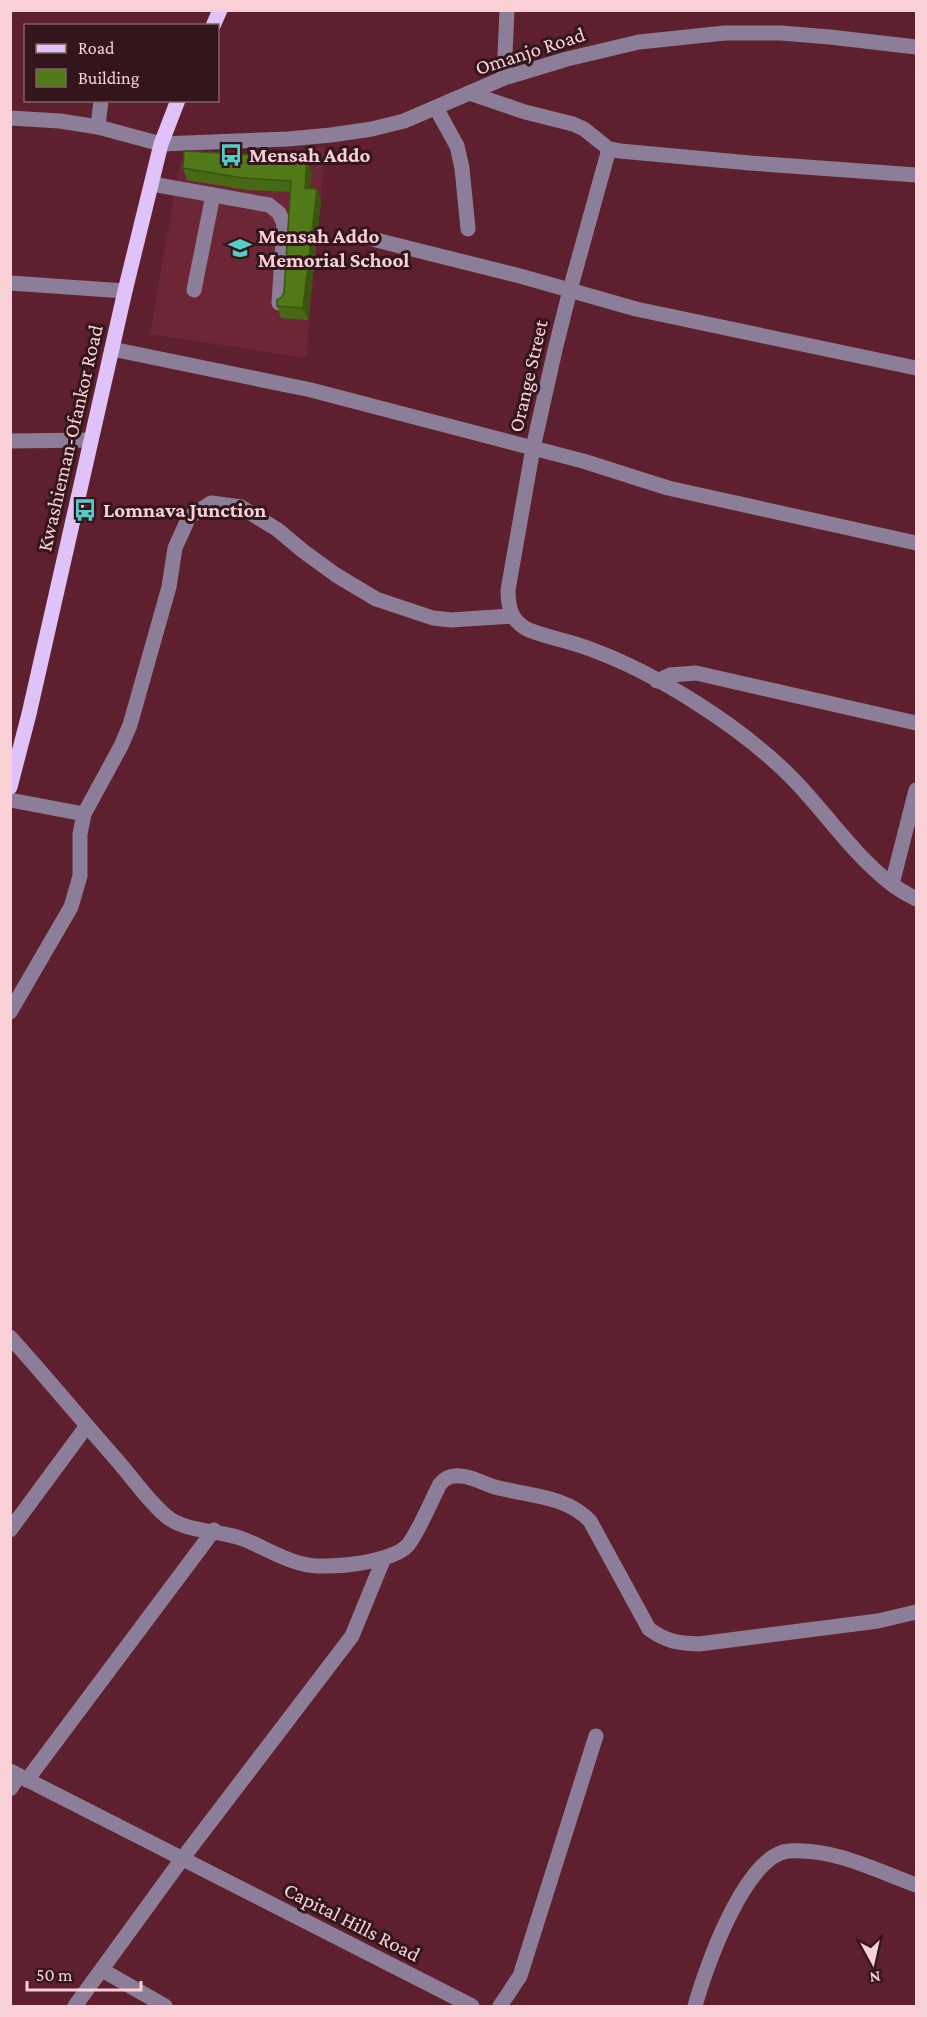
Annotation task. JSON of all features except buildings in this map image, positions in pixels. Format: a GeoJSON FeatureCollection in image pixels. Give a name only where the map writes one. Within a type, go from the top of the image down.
{"type":"FeatureCollection","features":[{"type":"Feature","properties":{"kind":"main road"},"geometry":{"type":"LineString","coordinates":[[214,24],[220,10]]}},
{"type":"Feature","properties":{"kind":"main road","name":"Kwashieman-Ofankor Road"},"geometry":{"type":"LineString","coordinates":[[10,787],[29,714],[125,291],[162,144],[177,102]]}},
{"type":"Feature","properties":{"kind":"street"},"geometry":{"type":"LineString","coordinates":[[504,78],[507,10]]}},
{"type":"Feature","properties":{"kind":"street","name":"Omanjo Road"},"geometry":{"type":"LineString","coordinates":[[10,118],[60,121],[98,127],[162,144],[288,139],[372,129],[404,121],[504,78],[604,49],[639,42],[725,33],[810,35],[916,47]]}},
{"type":"Feature","properties":{"kind":"street"},"geometry":{"type":"LineString","coordinates":[[469,93],[525,112],[573,124],[584,129],[609,149],[709,160],[916,175]]}},
{"type":"Feature","properties":{"kind":"street"},"geometry":{"type":"LineString","coordinates":[[98,127],[101,102]]}},
{"type":"Feature","properties":{"kind":"street"},"geometry":{"type":"LineString","coordinates":[[436,108],[457,146],[462,168],[468,229]]}},
{"type":"Feature","properties":{"kind":"street","name":"Orange Street"},"geometry":{"type":"LineString","coordinates":[[512,616],[508,604],[508,590],[533,448],[570,290],[609,149]]}},
{"type":"Feature","properties":{"kind":"street"},"geometry":{"type":"LineString","coordinates":[[152,184],[269,205],[279,213],[284,224],[279,303]]}},
{"type":"Feature","properties":{"kind":"street"},"geometry":{"type":"LineString","coordinates":[[194,290],[213,195]]}},
{"type":"Feature","properties":{"kind":"street"},"geometry":{"type":"LineString","coordinates":[[376,240],[520,276],[636,309],[916,368]]}},
{"type":"Feature","properties":{"kind":"street"},"geometry":{"type":"LineString","coordinates":[[10,283],[125,291]]}},
{"type":"Feature","properties":{"kind":"street"},"geometry":{"type":"LineString","coordinates":[[112,350],[311,390],[583,461],[668,488],[916,543]]}},
{"type":"Feature","properties":{"kind":"street"},"geometry":{"type":"LineString","coordinates":[[10,441],[91,440]]}},
{"type":"Feature","properties":{"kind":"street"},"geometry":{"type":"LineString","coordinates":[[10,1012],[71,907],[80,876],[80,834],[84,814],[121,746],[138,704],[169,587],[176,548],[189,517],[211,503],[241,507],[278,530],[336,575],[376,599],[433,618],[451,620],[512,616],[520,626],[613,658],[657,681],[726,723],[784,771],[870,866],[891,884],[916,899]]}},
{"type":"Feature","properties":{"kind":"street"},"geometry":{"type":"LineString","coordinates":[[657,681],[670,675],[696,673],[916,723]]}},
{"type":"Feature","properties":{"kind":"street"},"geometry":{"type":"LineString","coordinates":[[891,884],[916,790]]}},
{"type":"Feature","properties":{"kind":"street"},"geometry":{"type":"LineString","coordinates":[[10,800],[84,814]]}},
{"type":"Feature","properties":{"kind":"street"},"geometry":{"type":"LineString","coordinates":[[10,1338],[168,1518],[188,1526],[242,1538],[303,1565],[334,1566],[384,1558],[397,1553],[408,1545],[443,1481],[465,1476],[494,1487],[554,1500],[583,1513],[590,1521],[645,1623],[649,1629],[663,1639],[699,1644],[878,1621],[916,1612]]}},
{"type":"Feature","properties":{"kind":"street"},"geometry":{"type":"LineString","coordinates":[[10,1530],[86,1427]]}},
{"type":"Feature","properties":{"kind":"street"},"geometry":{"type":"LineString","coordinates":[[17,1779],[214,1530]]}},
{"type":"Feature","properties":{"kind":"street"},"geometry":{"type":"LineString","coordinates":[[75,2007],[182,1859],[352,1636],[384,1558]]}},
{"type":"Feature","properties":{"kind":"street"},"geometry":{"type":"LineString","coordinates":[[500,2007],[520,1976],[596,1736]]}},
{"type":"Feature","properties":{"kind":"street","name":"Capital Hills Road"},"geometry":{"type":"LineString","coordinates":[[17,1779],[182,1859],[472,2007]]}},
{"type":"Feature","properties":{"kind":"street"},"geometry":{"type":"LineString","coordinates":[[695,2007],[705,1971],[731,1910],[770,1858],[787,1851],[828,1854],[866,1864],[916,1885]]}},
{"type":"Feature","properties":{"kind":"street"},"geometry":{"type":"LineString","coordinates":[[102,1970],[165,2007]]}},
{"type":"Feature","properties":{"kind":"shaded area","name":"Mensah Addo Memorial School"},"geometry":{"type":"Polygon","coordinates":[[[325,147],[306,358],[150,334],[180,162],[325,147]]]}},
{"type":"Feature","properties":{"kind":"place","name":"Mensah Addo"},"geometry":{"type":"Point","coordinates":[231,155]}},
{"type":"Feature","properties":{"kind":"place","name":"Mensah Addo Memorial School"},"geometry":{"type":"Point","coordinates":[240,248]}},
{"type":"Feature","properties":{"kind":"place","name":"Lomnava Junction"},"geometry":{"type":"Point","coordinates":[85,510]}}]}
